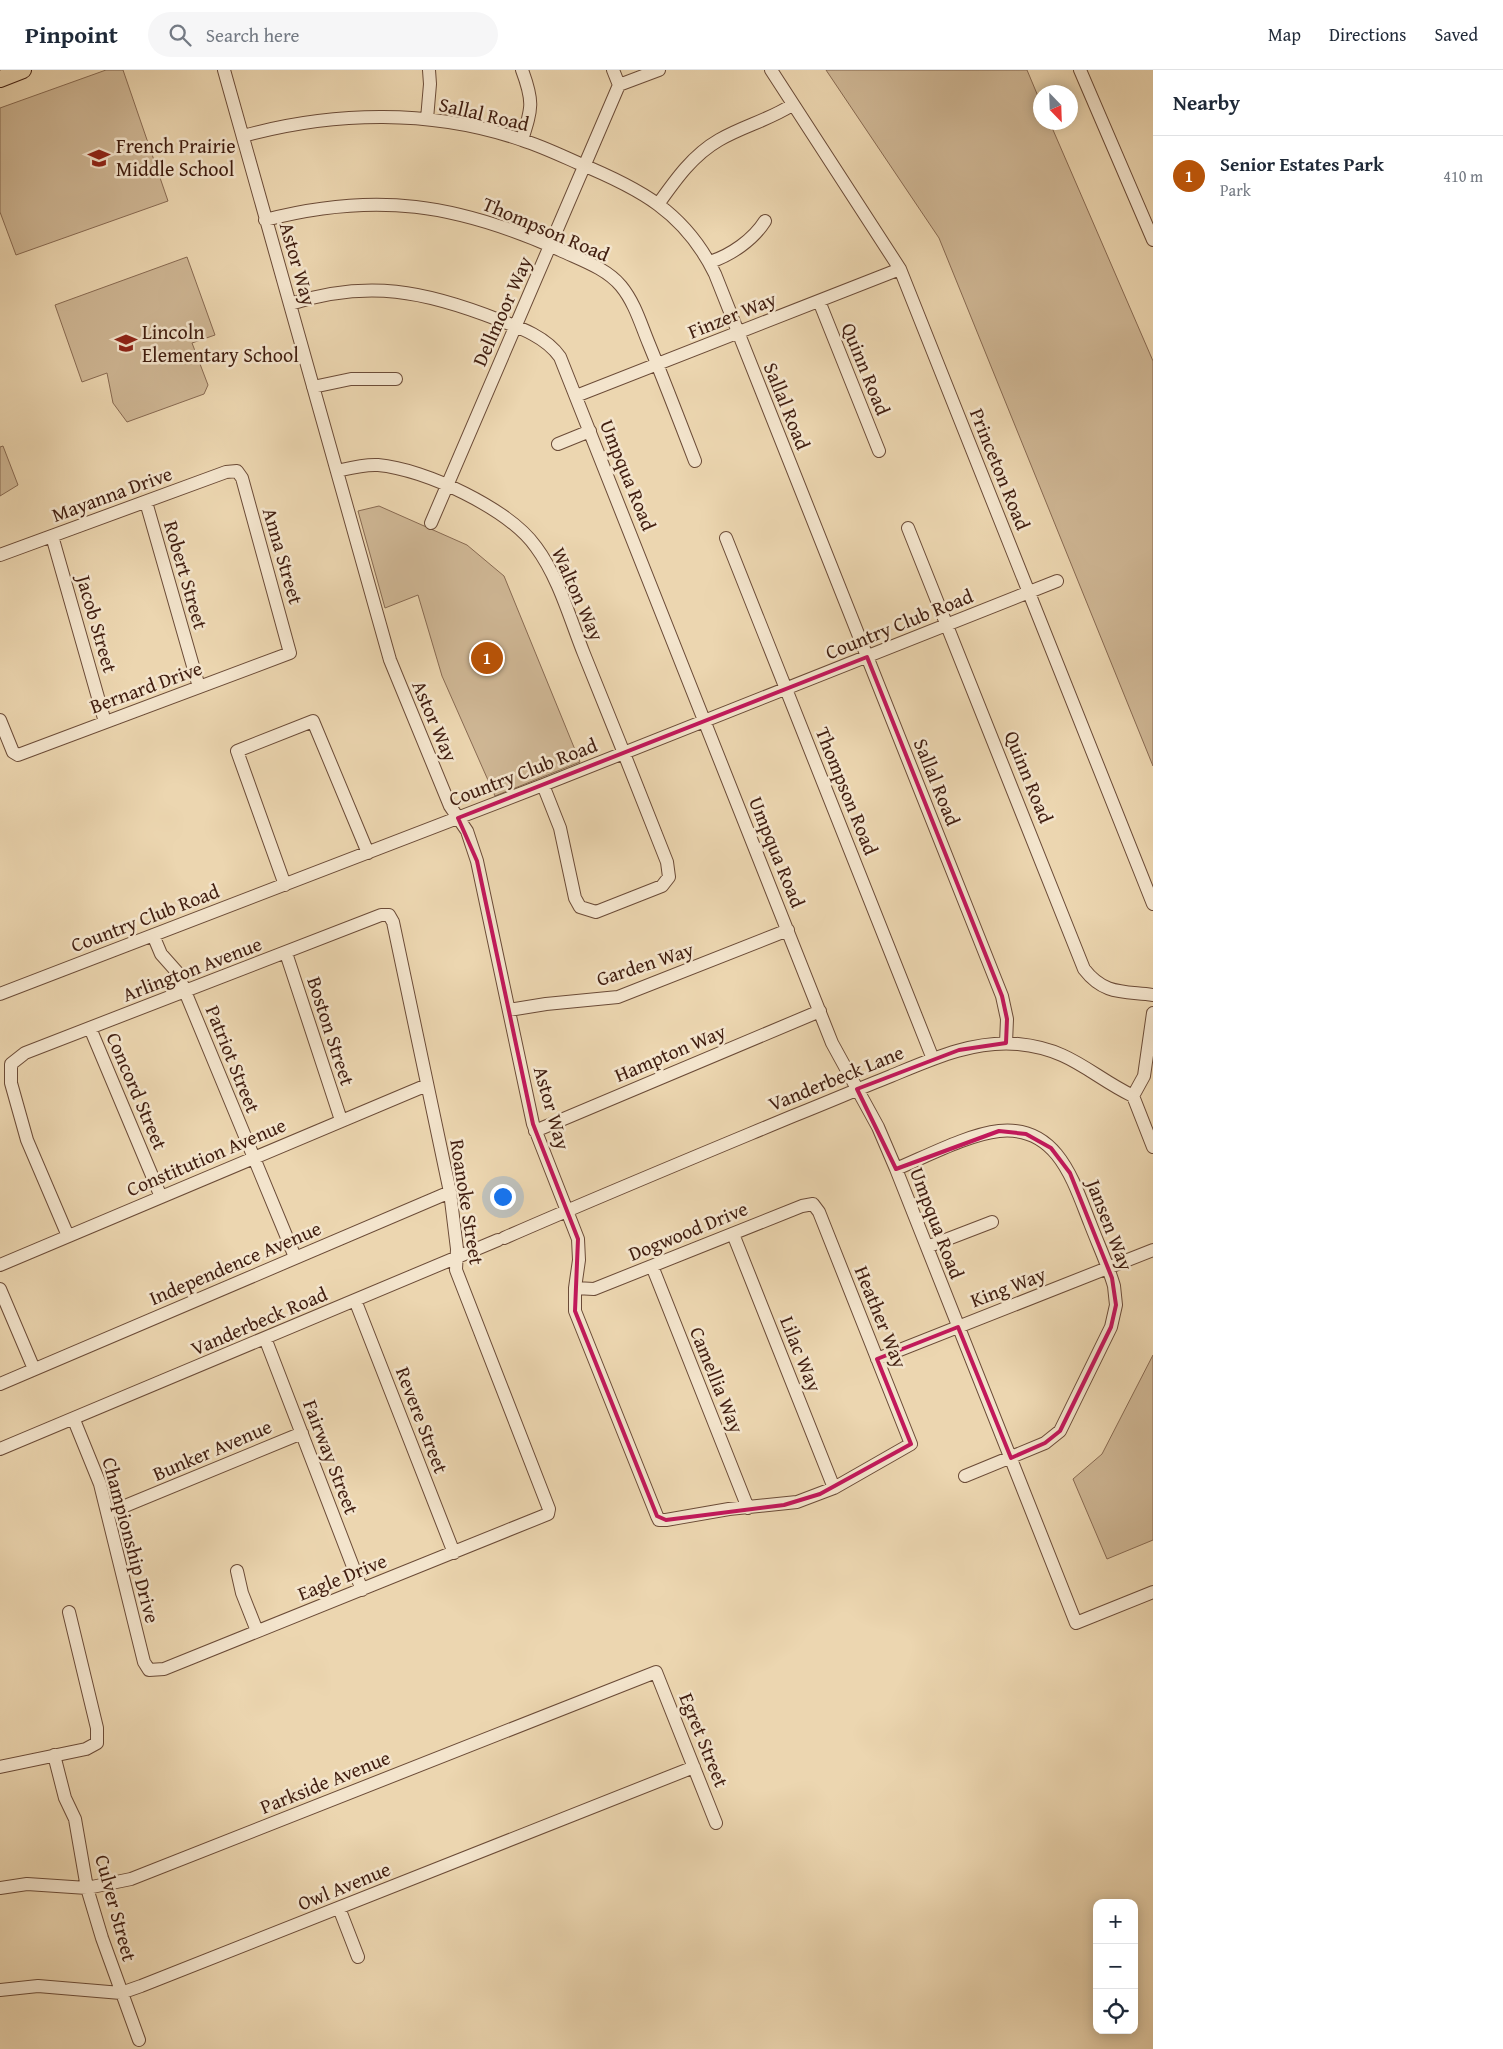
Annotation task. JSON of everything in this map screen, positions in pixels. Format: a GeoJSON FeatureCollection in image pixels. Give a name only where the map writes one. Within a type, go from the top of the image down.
{"type":"FeatureCollection","features":[{"type":"Feature","properties":{"kind":"main road"},"geometry":{"type":"LineString","coordinates":[[0,79],[24,70]]}},
{"type":"Feature","properties":{"kind":"street","name":"Astor Way"},"geometry":{"type":"LineString","coordinates":[[224,70],[396,678],[450,806],[467,831],[477,861],[535,1131],[576,1231],[579,1250],[574,1303],[578,1319],[659,1520],[748,1508]]}},
{"type":"Feature","properties":{"kind":"street"},"geometry":{"type":"LineString","coordinates":[[427,119],[430,84],[429,70]]}},
{"type":"Feature","properties":{"kind":"street"},"geometry":{"type":"LineString","coordinates":[[522,70],[530,92],[531,110],[522,140]]}},
{"type":"Feature","properties":{"kind":"street"},"geometry":{"type":"LineString","coordinates":[[613,70],[619,85],[659,70]]}},
{"type":"Feature","properties":{"kind":"street","name":"Princeton Road"},"geometry":{"type":"LineString","coordinates":[[771,70],[900,269],[1153,904]]}},
{"type":"Feature","properties":{"kind":"street"},"geometry":{"type":"LineString","coordinates":[[1080,70],[1153,240]]}},
{"type":"Feature","properties":{"kind":"street","name":"Dellmoor Way"},"geometry":{"type":"LineString","coordinates":[[431,523],[619,85]]}},
{"type":"Feature","properties":{"kind":"street"},"geometry":{"type":"LineString","coordinates":[[659,203],[683,171],[711,145],[728,135],[775,116],[792,105]]}},
{"type":"Feature","properties":{"kind":"street","name":"Sallal Road"},"geometry":{"type":"LineString","coordinates":[[243,136],[295,124],[349,117],[427,119],[488,130],[522,140],[640,190],[659,203],[684,227],[710,262],[1002,996],[1007,1018],[1006,1044]]}},
{"type":"Feature","properties":{"kind":"street","name":"Thompson Road"},"geometry":{"type":"LineString","coordinates":[[265,220],[292,213],[341,206],[410,205],[474,217],[551,246],[596,266],[621,286],[632,304],[695,460]]}},
{"type":"Feature","properties":{"kind":"street"},"geometry":{"type":"LineString","coordinates":[[710,262],[721,258],[753,237],[765,221]]}},
{"type":"Feature","properties":{"kind":"street","name":"Finzer Way"},"geometry":{"type":"LineString","coordinates":[[576,396],[900,269]]}},
{"type":"Feature","properties":{"kind":"street","name":"Umpqua Road"},"geometry":{"type":"LineString","coordinates":[[290,304],[333,294],[402,291],[456,303],[539,337],[556,351],[590,430],[820,1011],[839,1057],[878,1127],[896,1169],[1076,1623],[1153,1592]]}},
{"type":"Feature","properties":{"kind":"street","name":"Quinn Road"},"geometry":{"type":"LineString","coordinates":[[819,301],[879,450]]}},
{"type":"Feature","properties":{"kind":"street"},"geometry":{"type":"LineString","coordinates":[[313,387],[351,379],[396,379]]}},
{"type":"Feature","properties":{"kind":"street"},"geometry":{"type":"LineString","coordinates":[[558,444],[590,430]]}},
{"type":"Feature","properties":{"kind":"street","name":"Walton Way"},"geometry":{"type":"LineString","coordinates":[[337,471],[361,466],[387,466],[408,471],[498,511],[512,521],[529,538],[551,571],[624,753],[668,868],[668,877],[665,882],[647,892],[596,912],[580,907],[575,898],[560,828],[543,786]]}},
{"type":"Feature","properties":{"kind":"street","name":"Mayanna Drive"},"geometry":{"type":"LineString","coordinates":[[0,554],[226,472],[237,470]]}},
{"type":"Feature","properties":{"kind":"street","name":"Anna Street"},"geometry":{"type":"LineString","coordinates":[[237,470],[242,478],[290,653]]}},
{"type":"Feature","properties":{"kind":"street","name":"Robert Street"},"geometry":{"type":"LineString","coordinates":[[146,502],[200,687]]}},
{"type":"Feature","properties":{"kind":"street","name":"Quinn Road"},"geometry":{"type":"LineString","coordinates":[[908,528],[1084,969],[1094,982],[1107,989],[1153,995]]}},
{"type":"Feature","properties":{"kind":"street","name":"Jacob Street"},"geometry":{"type":"LineString","coordinates":[[52,536],[106,722]]}},
{"type":"Feature","properties":{"kind":"street","name":"Thompson Road"},"geometry":{"type":"LineString","coordinates":[[726,538],[933,1059]]}},
{"type":"Feature","properties":{"kind":"street","name":"Country Club Road"},"geometry":{"type":"LineString","coordinates":[[0,994],[543,786],[1057,581]]}},
{"type":"Feature","properties":{"kind":"street","name":"Bernard Drive"},"geometry":{"type":"LineString","coordinates":[[0,720],[15,755],[290,653]]}},
{"type":"Feature","properties":{"kind":"street"},"geometry":{"type":"LineString","coordinates":[[285,885],[237,751],[313,721],[368,853]]}},
{"type":"Feature","properties":{"kind":"street","name":"Arlington Avenue"},"geometry":{"type":"LineString","coordinates":[[68,1236],[23,1128],[11,1083],[11,1064],[25,1053],[382,915],[390,915]]}},
{"type":"Feature","properties":{"kind":"street","name":"Roanoke Street"},"geometry":{"type":"LineString","coordinates":[[390,915],[450,1192],[456,1270],[549,1510],[548,1514]]}},
{"type":"Feature","properties":{"kind":"street","name":"Garden Way"},"geometry":{"type":"LineString","coordinates":[[509,1010],[546,1004],[618,997],[788,930]]}},
{"type":"Feature","properties":{"kind":"street","name":"Patriot Street"},"geometry":{"type":"LineString","coordinates":[[153,935],[161,954],[177,972],[295,1257]]}},
{"type":"Feature","properties":{"kind":"street","name":"Boston Street"},"geometry":{"type":"LineString","coordinates":[[286,953],[341,1120]]}},
{"type":"Feature","properties":{"kind":"street","name":"Hampton Way"},"geometry":{"type":"LineString","coordinates":[[535,1131],[820,1011]]}},
{"type":"Feature","properties":{"kind":"street"},"geometry":{"type":"LineString","coordinates":[[1153,1013],[1144,1076],[1134,1096],[1153,1147]]}},
{"type":"Feature","properties":{"kind":"street","name":"Concord Street"},"geometry":{"type":"LineString","coordinates":[[90,1028],[162,1197]]}},
{"type":"Feature","properties":{"kind":"street","name":"Vanderbeck Lane"},"geometry":{"type":"LineString","coordinates":[[501,1239],[857,1089],[933,1059],[969,1048],[1006,1044],[1030,1046],[1064,1055],[1134,1096]]}},
{"type":"Feature","properties":{"kind":"street","name":"Constitution Avenue"},"geometry":{"type":"LineString","coordinates":[[0,1265],[427,1085]]}},
{"type":"Feature","properties":{"kind":"street","name":"Jansen Way"},"geometry":{"type":"LineString","coordinates":[[896,1169],[990,1132],[1009,1130],[1035,1138],[1051,1148],[1065,1165],[1108,1268],[1115,1293],[1114,1318],[1064,1424],[1051,1440],[965,1476]]}},
{"type":"Feature","properties":{"kind":"street","name":"Independence Avenue"},"geometry":{"type":"LineString","coordinates":[[0,1384],[450,1192]]}},
{"type":"Feature","properties":{"kind":"street","name":"Dogwood Drive"},"geometry":{"type":"LineString","coordinates":[[575,1288],[594,1289],[813,1204]]}},
{"type":"Feature","properties":{"kind":"street","name":"Heather Way"},"geometry":{"type":"LineString","coordinates":[[813,1204],[819,1212],[911,1444],[834,1488]]}},
{"type":"Feature","properties":{"kind":"street"},"geometry":{"type":"LineString","coordinates":[[927,1247],[992,1222]]}},
{"type":"Feature","properties":{"kind":"street","name":"Lilac Way"},"geometry":{"type":"LineString","coordinates":[[733,1234],[834,1488]]}},
{"type":"Feature","properties":{"kind":"street","name":"Vanderbeck Road"},"geometry":{"type":"LineString","coordinates":[[0,1450],[501,1239]]}},
{"type":"Feature","properties":{"kind":"street","name":"King Way"},"geometry":{"type":"LineString","coordinates":[[877,1359],[1153,1250]]}},
{"type":"Feature","properties":{"kind":"street","name":"Camellia Way"},"geometry":{"type":"LineString","coordinates":[[652,1266],[748,1508]]}},
{"type":"Feature","properties":{"kind":"street"},"geometry":{"type":"LineString","coordinates":[[0,1289],[34,1369]]}},
{"type":"Feature","properties":{"kind":"street","name":"Revere Street"},"geometry":{"type":"LineString","coordinates":[[355,1300],[454,1553]]}},
{"type":"Feature","properties":{"kind":"street","name":"Fairway Street"},"geometry":{"type":"LineString","coordinates":[[266,1338],[362,1590]]}},
{"type":"Feature","properties":{"kind":"street","name":"Championship Drive"},"geometry":{"type":"LineString","coordinates":[[74,1420],[93,1465],[108,1513],[142,1655],[149,1670]]}},
{"type":"Feature","properties":{"kind":"street","name":"Bunker Avenue"},"geometry":{"type":"LineString","coordinates":[[108,1513],[302,1433]]}},
{"type":"Feature","properties":{"kind":"street"},"geometry":{"type":"LineString","coordinates":[[748,1508],[797,1502],[834,1488]]}},
{"type":"Feature","properties":{"kind":"street","name":"Eagle Drive"},"geometry":{"type":"LineString","coordinates":[[149,1670],[164,1669],[548,1514]]}},
{"type":"Feature","properties":{"kind":"street"},"geometry":{"type":"LineString","coordinates":[[237,1571],[242,1593],[257,1631]]}},
{"type":"Feature","properties":{"kind":"street"},"geometry":{"type":"LineString","coordinates":[[0,1767],[86,1749],[97,1743],[97,1728],[69,1612]]}},
{"type":"Feature","properties":{"kind":"street","name":"Egret Street"},"geometry":{"type":"LineString","coordinates":[[656,1672],[716,1823]]}},
{"type":"Feature","properties":{"kind":"street","name":"Parkside Avenue"},"geometry":{"type":"LineString","coordinates":[[0,1888],[27,1884],[87,1888],[131,1879],[656,1672]]}},
{"type":"Feature","properties":{"kind":"street","name":"Culver Street"},"geometry":{"type":"LineString","coordinates":[[54,1756],[65,1798],[75,1819],[87,1888],[121,1993],[139,2040]]}},
{"type":"Feature","properties":{"kind":"street","name":"Owl Avenue"},"geometry":{"type":"LineString","coordinates":[[0,1990],[38,1986],[121,1993],[694,1768]]}},
{"type":"Feature","properties":{"kind":"street"},"geometry":{"type":"LineString","coordinates":[[339,1908],[358,1957]]}},
{"type":"Feature","properties":{"kind":"highlighted area"},"geometry":{"type":"Polygon","coordinates":[[[867,657],[1002,996],[1007,1019],[1006,1043],[959,1050],[857,1089],[896,1169],[999,1131],[1026,1134],[1051,1148],[1070,1173],[1112,1278],[1116,1305],[1111,1327],[1060,1431],[1045,1443],[1011,1458],[958,1327],[877,1359],[911,1444],[820,1494],[784,1505],[666,1520],[657,1516],[575,1311],[578,1239],[533,1124],[477,861],[458,818],[867,657]]]}},
{"type":"Feature","properties":{"kind":"shaded area"},"geometry":{"type":"Polygon","coordinates":[[[106,70],[123,70],[168,201],[16,255],[0,212],[0,108],[106,70]]]}},
{"type":"Feature","properties":{"kind":"shaded area"},"geometry":{"type":"Polygon","coordinates":[[[826,70],[1027,70],[1033,85],[1033,130],[1053,130],[1153,361],[1153,766],[939,238],[826,70]]]}},
{"type":"Feature","properties":{"kind":"shaded area"},"geometry":{"type":"Polygon","coordinates":[[[187,257],[215,335],[192,343],[208,385],[204,394],[127,422],[113,403],[107,373],[82,382],[55,305],[187,257]]]}},
{"type":"Feature","properties":{"kind":"shaded area"},"geometry":{"type":"Polygon","coordinates":[[[3,446],[18,485],[0,496],[0,447],[3,446]]]}},
{"type":"Feature","properties":{"kind":"shaded area"},"geometry":{"type":"Polygon","coordinates":[[[379,506],[467,545],[504,576],[580,762],[495,796],[442,676],[418,595],[385,608],[358,511],[379,506]]]}},
{"type":"Feature","properties":{"kind":"shaded area"},"geometry":{"type":"Polygon","coordinates":[[[1153,1355],[1153,1540],[1107,1559],[1073,1479],[1102,1454],[1153,1355]]]}},
{"type":"Feature","properties":{"kind":"place","name":"French Prairie Middle School"},"geometry":{"type":"Point","coordinates":[99,158]}},
{"type":"Feature","properties":{"kind":"place","name":"Lincoln Elementary School"},"geometry":{"type":"Point","coordinates":[126,343]}},
{"type":"Feature","properties":{"kind":"place","name":"Senior Estates Park"},"geometry":{"type":"Point","coordinates":[487,658]}}]}
